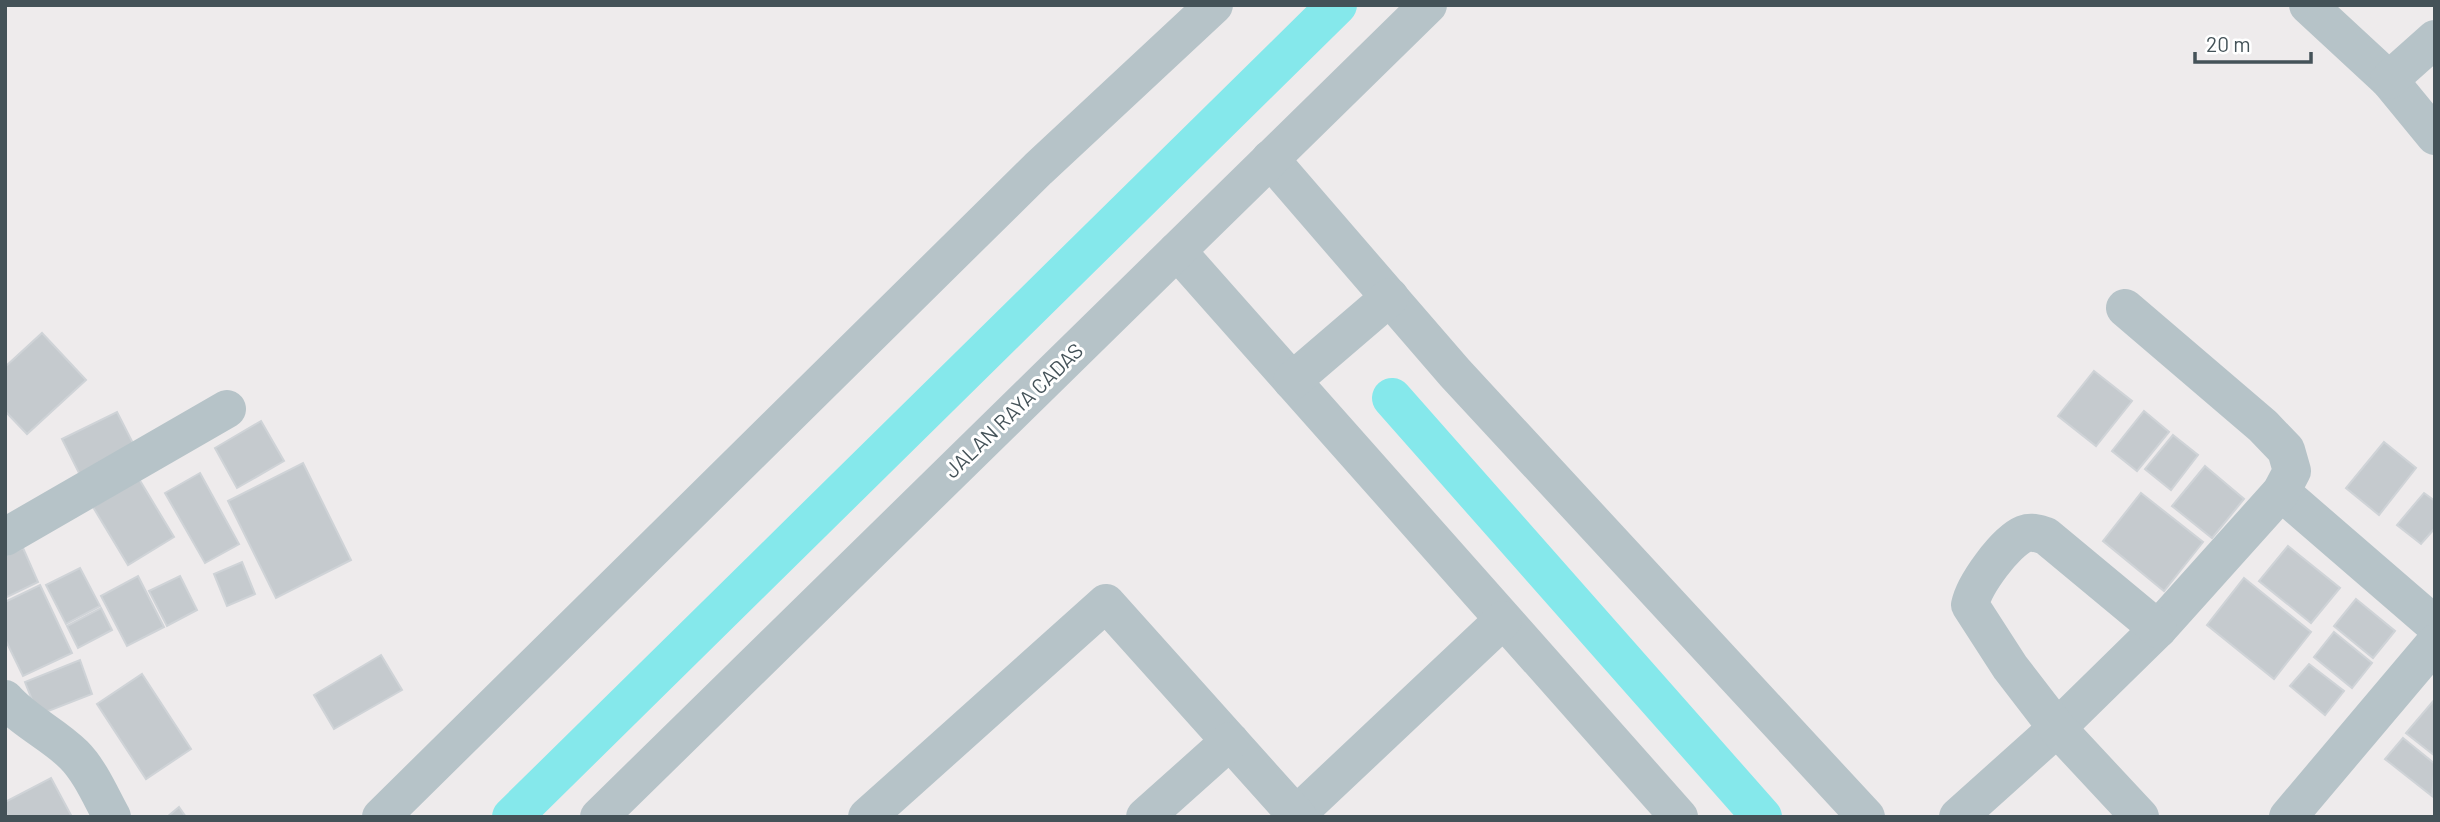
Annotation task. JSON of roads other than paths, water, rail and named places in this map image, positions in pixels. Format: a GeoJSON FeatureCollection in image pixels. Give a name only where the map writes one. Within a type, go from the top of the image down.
{"type":"FeatureCollection","features":[{"type":"Feature","properties":{"kind":"street"},"geometry":{"type":"LineString","coordinates":[[381,817],[1038,169],[1214,5]]}},
{"type":"Feature","properties":{"kind":"street","name":"JALAN RAYA CADAS"},"geometry":{"type":"LineString","coordinates":[[599,817],[1428,5]]}},
{"type":"Feature","properties":{"kind":"street"},"geometry":{"type":"LineString","coordinates":[[2308,5],[2389,80],[2435,136]]}},
{"type":"Feature","properties":{"kind":"street"},"geometry":{"type":"LineString","coordinates":[[2389,80],[2435,39]]}},
{"type":"Feature","properties":{"kind":"street"},"geometry":{"type":"LineString","coordinates":[[1270,159],[1464,383],[1866,817]]}},
{"type":"Feature","properties":{"kind":"street"},"geometry":{"type":"LineString","coordinates":[[1177,251],[1679,817]]}},
{"type":"Feature","properties":{"kind":"street"},"geometry":{"type":"LineString","coordinates":[[1292,381],[1390,298]]}},
{"type":"Feature","properties":{"kind":"street"},"geometry":{"type":"LineString","coordinates":[[1958,817],[2057,728],[2158,629],[2281,492],[2292,471],[2286,450],[2125,308]]}},
{"type":"Feature","properties":{"kind":"street"},"geometry":{"type":"LineString","coordinates":[[5,537],[227,408]]}},
{"type":"Feature","properties":{"kind":"street"},"geometry":{"type":"LineString","coordinates":[[2281,492],[2435,625]]}},
{"type":"Feature","properties":{"kind":"street"},"geometry":{"type":"LineString","coordinates":[[2140,817],[2057,728],[2010,667],[1970,605],[1974,589],[2005,551],[2023,534],[2035,532],[2046,536],[2158,629]]}},
{"type":"Feature","properties":{"kind":"street"},"geometry":{"type":"LineString","coordinates":[[867,817],[1107,603],[1297,816],[1503,620]]}},
{"type":"Feature","properties":{"kind":"street"},"geometry":{"type":"LineString","coordinates":[[2288,817],[2435,643]]}},
{"type":"Feature","properties":{"kind":"street"},"geometry":{"type":"LineString","coordinates":[[5,699],[16,712],[56,739],[77,758],[112,817]]}},
{"type":"Feature","properties":{"kind":"street"},"geometry":{"type":"LineString","coordinates":[[1145,817],[1230,741]]}},
{"type":"Feature","properties":{"kind":"waterway"},"geometry":{"type":"LineString","coordinates":[[512,817],[1337,5]]}},
{"type":"Feature","properties":{"kind":"waterway"},"geometry":{"type":"LineString","coordinates":[[1392,398],[1762,817]]}}]}
